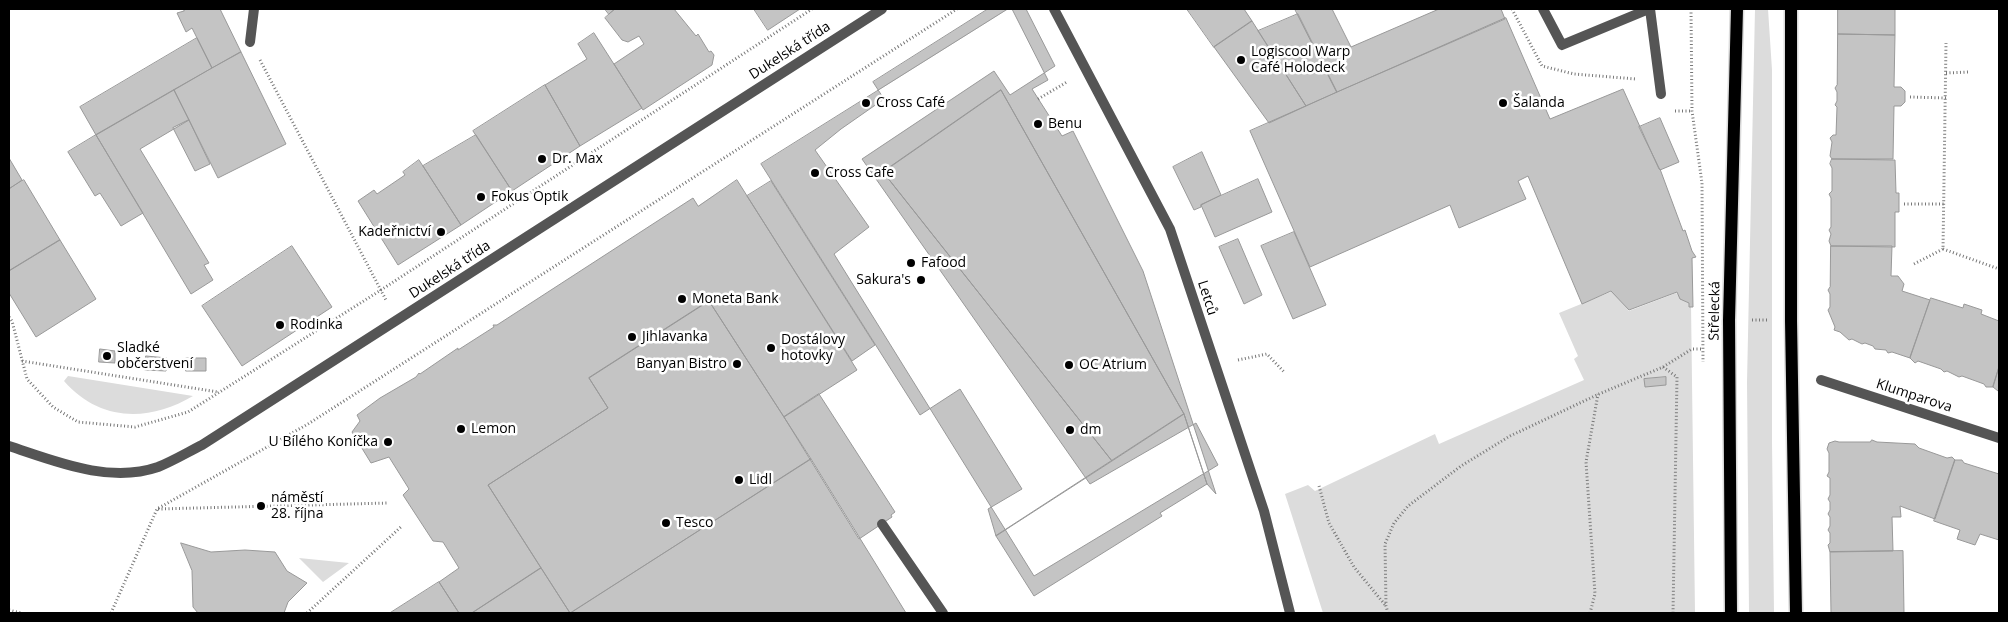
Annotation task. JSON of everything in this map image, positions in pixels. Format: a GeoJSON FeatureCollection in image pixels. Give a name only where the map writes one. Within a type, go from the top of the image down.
{"type":"FeatureCollection","features":[{"type":"Feature","properties":{"kind":"main road","name":"Střelecká"},"geometry":{"type":"LineString","coordinates":[[1731,613],[1729,320],[1737,9]]}},
{"type":"Feature","properties":{"kind":"main road"},"geometry":{"type":"LineString","coordinates":[[1791,9],[1791,321],[1796,613]]}},
{"type":"Feature","properties":{"kind":"street"},"geometry":{"type":"LineString","coordinates":[[250,42],[254,9]]}},
{"type":"Feature","properties":{"kind":"street","name":"Dukelská třída"},"geometry":{"type":"LineString","coordinates":[[9,446],[80,467],[114,473],[136,472],[158,467],[202,445],[882,9]]}},
{"type":"Feature","properties":{"kind":"street","name":"Letců"},"geometry":{"type":"LineString","coordinates":[[1054,9],[1170,229],[1264,512],[1290,613]]}},
{"type":"Feature","properties":{"kind":"street"},"geometry":{"type":"LineString","coordinates":[[1543,9],[1562,45],[1650,9],[1661,94]]}},
{"type":"Feature","properties":{"kind":"street","name":"Klumparova"},"geometry":{"type":"LineString","coordinates":[[1821,380],[1999,438]]}},
{"type":"Feature","properties":{"kind":"street"},"geometry":{"type":"LineString","coordinates":[[882,524],[944,613]]}},
{"type":"Feature","properties":{"kind":"path"},"geometry":{"type":"LineString","coordinates":[[9,317],[27,380],[53,407],[78,422],[135,427],[188,412],[381,290],[812,9]]}},
{"type":"Feature","properties":{"kind":"path"},"geometry":{"type":"LineString","coordinates":[[111,613],[157,509],[308,424],[957,9]]}},
{"type":"Feature","properties":{"kind":"path"},"geometry":{"type":"LineString","coordinates":[[1512,9],[1542,66],[1574,74],[1635,78],[1638,86]]}},
{"type":"Feature","properties":{"kind":"path"},"geometry":{"type":"LineString","coordinates":[[1691,9],[1692,111],[1702,183],[1703,367]]}},
{"type":"Feature","properties":{"kind":"path"},"geometry":{"type":"LineString","coordinates":[[250,42],[396,321]]}},
{"type":"Feature","properties":{"kind":"path"},"geometry":{"type":"LineString","coordinates":[[1943,249],[1946,43]]}},
{"type":"Feature","properties":{"kind":"path"},"geometry":{"type":"LineString","coordinates":[[1038,99],[1086,70]]}},
{"type":"Feature","properties":{"kind":"path"},"geometry":{"type":"LineString","coordinates":[[1946,73],[1969,72]]}},
{"type":"Feature","properties":{"kind":"path"},"geometry":{"type":"LineString","coordinates":[[1910,97],[1946,98]]}},
{"type":"Feature","properties":{"kind":"path"},"geometry":{"type":"LineString","coordinates":[[1674,111],[1692,111]]}},
{"type":"Feature","properties":{"kind":"path"},"geometry":{"type":"LineString","coordinates":[[1904,204],[1945,204]]}},
{"type":"Feature","properties":{"kind":"path"},"geometry":{"type":"LineString","coordinates":[[1914,264],[1943,249],[1999,269]]}},
{"type":"Feature","properties":{"kind":"path"},"geometry":{"type":"LineString","coordinates":[[1702,320],[1791,321]]}},
{"type":"Feature","properties":{"kind":"path"},"geometry":{"type":"LineString","coordinates":[[1388,613],[1386,606],[1386,544],[1394,523],[1408,506],[1461,466],[1510,436],[1598,394],[1663,367],[1692,349],[1702,349]]}},
{"type":"Feature","properties":{"kind":"path"},"geometry":{"type":"LineString","coordinates":[[1216,367],[1242,358],[1267,354],[1285,374]]}},
{"type":"Feature","properties":{"kind":"path"},"geometry":{"type":"LineString","coordinates":[[22,361],[219,392]]}},
{"type":"Feature","properties":{"kind":"path"},"geometry":{"type":"LineString","coordinates":[[1663,367],[1677,377],[1673,613]]}},
{"type":"Feature","properties":{"kind":"path"},"geometry":{"type":"LineString","coordinates":[[1590,613],[1595,594],[1586,462],[1598,394]]}},
{"type":"Feature","properties":{"kind":"path"},"geometry":{"type":"LineString","coordinates":[[1319,486],[1329,523],[1354,567],[1386,606]]}},
{"type":"Feature","properties":{"kind":"path"},"geometry":{"type":"LineString","coordinates":[[157,509],[388,503]]}},
{"type":"Feature","properties":{"kind":"path"},"geometry":{"type":"LineString","coordinates":[[307,613],[402,526]]}},
{"type":"Feature","properties":{"kind":"path"},"geometry":{"type":"LineString","coordinates":[[9,610],[21,613]]}},
{"type":"Feature","properties":{"kind":"shaded area"},"geometry":{"type":"Polygon","coordinates":[[[1755,9],[1768,9],[1772,70],[1774,613],[1749,613],[1747,382],[1755,9]]]}},
{"type":"Feature","properties":{"kind":"shaded area"},"geometry":{"type":"Polygon","coordinates":[[[1613,291],[1629,311],[1676,293],[1691,304],[1695,613],[1323,613],[1285,494],[1308,485],[1315,491],[1435,434],[1439,444],[1584,380],[1574,359],[1578,356],[1559,313],[1613,291]]]}},
{"type":"Feature","properties":{"kind":"shaded area"},"geometry":{"type":"Polygon","coordinates":[[[68,376],[193,396],[176,405],[159,410],[126,414],[109,411],[93,404],[64,381],[68,376]]]}},
{"type":"Feature","properties":{"kind":"shaded area"},"geometry":{"type":"Polygon","coordinates":[[[299,558],[349,563],[323,582],[299,558]]]}},
{"type":"Feature","properties":{"kind":"building"},"geometry":{"type":"Polygon","coordinates":[[[183,9],[220,9],[241,52],[212,68],[192,28],[186,32],[177,13],[184,11],[183,9]]]}},
{"type":"Feature","properties":{"kind":"building"},"geometry":{"type":"Polygon","coordinates":[[[605,9],[615,9],[609,14],[605,9]]]}},
{"type":"Feature","properties":{"kind":"building"},"geometry":{"type":"Polygon","coordinates":[[[615,9],[674,9],[696,36],[698,34],[709,52],[711,51],[714,55],[712,65],[643,110],[614,64],[644,44],[639,36],[628,42],[622,40],[605,18],[615,9]]]}},
{"type":"Feature","properties":{"kind":"building"},"geometry":{"type":"Polygon","coordinates":[[[754,9],[800,9],[768,30],[754,9]]]}},
{"type":"Feature","properties":{"kind":"building"},"geometry":{"type":"Polygon","coordinates":[[[988,9],[1026,9],[1055,66],[1010,95],[994,71],[862,159],[1090,484],[1196,423],[1218,465],[1034,576],[834,254],[869,227],[815,150],[884,99],[873,82],[988,9]]]}},
{"type":"Feature","properties":{"kind":"building"},"geometry":{"type":"Polygon","coordinates":[[[1008,9],[1012,9],[1048,80],[1032,89],[1062,136],[1073,131],[1143,271],[1216,494],[1207,484],[1184,414],[1001,90],[883,172],[1112,461],[996,536],[988,509],[1022,489],[960,389],[920,415],[761,164],[1008,9]]]}},
{"type":"Feature","properties":{"kind":"building"},"geometry":{"type":"Polygon","coordinates":[[[1187,9],[1244,9],[1252,21],[1214,47],[1187,9]]]}},
{"type":"Feature","properties":{"kind":"building"},"geometry":{"type":"Polygon","coordinates":[[[1295,9],[1332,9],[1351,47],[1439,9],[1501,9],[1505,19],[1337,92],[1295,9]]]}},
{"type":"Feature","properties":{"kind":"building"},"geometry":{"type":"Polygon","coordinates":[[[1838,9],[1895,9],[1895,35],[1838,34],[1838,9]]]}},
{"type":"Feature","properties":{"kind":"building"},"geometry":{"type":"Polygon","coordinates":[[[1298,14],[1337,92],[1306,106],[1258,31],[1298,14]]]}},
{"type":"Feature","properties":{"kind":"building"},"geometry":{"type":"Polygon","coordinates":[[[1506,18],[1550,119],[1623,89],[1660,169],[1683,231],[1685,230],[1696,257],[1692,258],[1693,307],[1689,307],[1689,303],[1680,299],[1677,292],[1629,310],[1611,291],[1582,304],[1528,176],[1518,181],[1526,199],[1459,228],[1450,205],[1310,267],[1250,131],[1506,18]]]}},
{"type":"Feature","properties":{"kind":"building"},"geometry":{"type":"Polygon","coordinates":[[[1252,21],[1306,106],[1269,123],[1214,47],[1252,21]]]}},
{"type":"Feature","properties":{"kind":"building"},"geometry":{"type":"Polygon","coordinates":[[[594,33],[642,108],[580,146],[545,85],[587,59],[578,44],[594,33]]]}},
{"type":"Feature","properties":{"kind":"building"},"geometry":{"type":"Polygon","coordinates":[[[1838,34],[1895,35],[1894,87],[1901,87],[1905,91],[1905,102],[1901,106],[1894,106],[1893,159],[1832,159],[1830,156],[1832,142],[1830,138],[1836,135],[1837,107],[1835,105],[1837,92],[1835,88],[1837,85],[1838,34]]]}},
{"type":"Feature","properties":{"kind":"building"},"geometry":{"type":"Polygon","coordinates":[[[197,38],[212,68],[96,135],[80,107],[197,38]]]}},
{"type":"Feature","properties":{"kind":"building"},"geometry":{"type":"Polygon","coordinates":[[[241,52],[286,144],[218,178],[174,90],[241,52]]]}},
{"type":"Feature","properties":{"kind":"building"},"geometry":{"type":"Polygon","coordinates":[[[545,85],[580,146],[512,191],[473,131],[545,85]]]}},
{"type":"Feature","properties":{"kind":"building"},"geometry":{"type":"Polygon","coordinates":[[[174,90],[189,120],[140,149],[209,263],[204,265],[213,280],[191,294],[96,135],[174,90]]]}},
{"type":"Feature","properties":{"kind":"building"},"geometry":{"type":"Polygon","coordinates":[[[1001,90],[1184,414],[1112,461],[883,172],[1001,90]]]}},
{"type":"Feature","properties":{"kind":"building"},"geometry":{"type":"Polygon","coordinates":[[[1660,118],[1679,162],[1660,170],[1639,127],[1660,118]]]}},
{"type":"Feature","properties":{"kind":"building"},"geometry":{"type":"Polygon","coordinates":[[[189,120],[210,164],[195,171],[173,128],[189,120]]]}},
{"type":"Feature","properties":{"kind":"building"},"geometry":{"type":"Polygon","coordinates":[[[96,135],[143,213],[121,226],[100,193],[95,196],[68,152],[96,135]]]}},
{"type":"Feature","properties":{"kind":"building"},"geometry":{"type":"Polygon","coordinates":[[[476,135],[512,191],[461,225],[423,166],[476,135]]]}},
{"type":"Feature","properties":{"kind":"building"},"geometry":{"type":"Polygon","coordinates":[[[1202,152],[1221,195],[1194,210],[1173,167],[1202,152]]]}},
{"type":"Feature","properties":{"kind":"building"},"geometry":{"type":"Polygon","coordinates":[[[9,158],[22,180],[9,189],[9,158]]]}},
{"type":"Feature","properties":{"kind":"building"},"geometry":{"type":"Polygon","coordinates":[[[1832,159],[1895,160],[1896,193],[1899,193],[1899,212],[1895,212],[1895,247],[1831,246],[1829,230],[1831,227],[1831,198],[1829,194],[1832,191],[1832,168],[1830,164],[1832,159]]]}},
{"type":"Feature","properties":{"kind":"building"},"geometry":{"type":"Polygon","coordinates":[[[419,160],[461,225],[398,265],[358,201],[374,190],[377,194],[405,175],[403,172],[419,160]]]}},
{"type":"Feature","properties":{"kind":"building"},"geometry":{"type":"Polygon","coordinates":[[[1258,179],[1272,212],[1215,237],[1201,205],[1258,179]]]}},
{"type":"Feature","properties":{"kind":"building"},"geometry":{"type":"Polygon","coordinates":[[[24,180],[60,240],[9,271],[9,189],[24,180]]]}},
{"type":"Feature","properties":{"kind":"building"},"geometry":{"type":"Polygon","coordinates":[[[737,180],[857,370],[784,417],[709,301],[589,378],[608,408],[488,485],[541,568],[472,613],[459,613],[439,582],[459,568],[443,542],[433,541],[403,495],[409,489],[389,457],[371,463],[352,432],[360,421],[357,415],[380,398],[494,327],[493,325],[497,325],[693,198],[698,206],[737,180]]]}},
{"type":"Feature","properties":{"kind":"building"},"geometry":{"type":"Polygon","coordinates":[[[771,181],[875,345],[852,361],[747,196],[771,181]]]}},
{"type":"Feature","properties":{"kind":"building"},"geometry":{"type":"Polygon","coordinates":[[[1294,232],[1326,305],[1293,319],[1261,246],[1294,232]]]}},
{"type":"Feature","properties":{"kind":"building"},"geometry":{"type":"Polygon","coordinates":[[[1238,239],[1262,295],[1244,304],[1219,247],[1238,239]]]}},
{"type":"Feature","properties":{"kind":"building"},"geometry":{"type":"Polygon","coordinates":[[[60,240],[96,299],[36,337],[9,293],[9,271],[60,240]]]}},
{"type":"Feature","properties":{"kind":"building"},"geometry":{"type":"Polygon","coordinates":[[[292,246],[332,307],[242,366],[202,306],[292,246]]]}},
{"type":"Feature","properties":{"kind":"building"},"geometry":{"type":"Polygon","coordinates":[[[1831,246],[1892,246],[1891,276],[1898,276],[1904,284],[1902,291],[1930,300],[1910,358],[1892,352],[1888,353],[1886,350],[1875,349],[1873,346],[1865,343],[1862,344],[1852,339],[1849,340],[1840,332],[1834,330],[1835,327],[1828,310],[1830,307],[1830,294],[1828,290],[1830,287],[1831,246]]]}},
{"type":"Feature","properties":{"kind":"building"},"geometry":{"type":"Polygon","coordinates":[[[1931,298],[1963,308],[1964,304],[1982,310],[1981,314],[1999,321],[1999,367],[1993,387],[1986,387],[1984,384],[1962,376],[1959,377],[1947,371],[1944,372],[1941,369],[1918,361],[1915,363],[1910,358],[1931,298]]]}},
{"type":"Feature","properties":{"kind":"building"},"geometry":{"type":"Polygon","coordinates":[[[709,301],[811,459],[570,613],[488,485],[608,408],[589,378],[709,301]]]}},
{"type":"Feature","properties":{"kind":"building","name":"Sladké občerstvení"},"geometry":{"type":"Polygon","coordinates":[[[100,349],[115,351],[115,363],[99,362],[100,349]]]}},
{"type":"Feature","properties":{"kind":"building"},"geometry":{"type":"Polygon","coordinates":[[[146,356],[167,358],[166,371],[145,370],[146,356]]]}},
{"type":"Feature","properties":{"kind":"building"},"geometry":{"type":"Polygon","coordinates":[[[186,358],[206,358],[206,371],[186,371],[186,358]]]}},
{"type":"Feature","properties":{"kind":"building"},"geometry":{"type":"Polygon","coordinates":[[[1999,367],[1999,390],[1998,391],[1993,387],[1999,367]]]}},
{"type":"Feature","properties":{"kind":"building"},"geometry":{"type":"Polygon","coordinates":[[[1666,377],[1666,385],[1645,387],[1644,379],[1666,377]]]}},
{"type":"Feature","properties":{"kind":"building"},"geometry":{"type":"Polygon","coordinates":[[[819,394],[895,512],[891,515],[892,517],[859,539],[784,417],[819,394]]]}},
{"type":"Feature","properties":{"kind":"building"},"geometry":{"type":"Polygon","coordinates":[[[1184,414],[1207,484],[1160,513],[1162,516],[1034,596],[996,536],[1184,414]]]}},
{"type":"Feature","properties":{"kind":"building"},"geometry":{"type":"Polygon","coordinates":[[[1872,440],[1877,442],[1915,444],[1919,448],[1947,458],[1952,457],[1955,460],[1935,519],[1900,506],[1901,517],[1892,517],[1893,551],[1830,552],[1828,545],[1830,543],[1830,533],[1828,530],[1830,517],[1828,514],[1830,502],[1828,499],[1830,495],[1830,478],[1827,476],[1829,472],[1829,453],[1827,449],[1829,443],[1835,441],[1870,442],[1872,440]]]}},
{"type":"Feature","properties":{"kind":"building"},"geometry":{"type":"Polygon","coordinates":[[[811,459],[906,613],[571,613],[811,459]]]}},
{"type":"Feature","properties":{"kind":"building"},"geometry":{"type":"Polygon","coordinates":[[[1955,460],[1962,460],[1964,463],[1999,474],[1999,540],[1980,534],[1975,545],[1957,539],[1960,530],[1934,521],[1955,460]]]}},
{"type":"Feature","properties":{"kind":"building"},"geometry":{"type":"Polygon","coordinates":[[[181,543],[211,552],[245,550],[275,552],[287,571],[307,583],[288,602],[284,613],[198,613],[193,607],[192,571],[181,543]]]}},
{"type":"Feature","properties":{"kind":"building"},"geometry":{"type":"Polygon","coordinates":[[[1903,551],[1904,613],[1831,613],[1830,552],[1903,551]]]}},
{"type":"Feature","properties":{"kind":"building"},"geometry":{"type":"Polygon","coordinates":[[[541,568],[570,613],[472,613],[541,568]]]}},
{"type":"Feature","properties":{"kind":"building"},"geometry":{"type":"Polygon","coordinates":[[[439,582],[459,613],[390,613],[439,582]]]}},
{"type":"Feature","properties":{"kind":"place","name":"Logiscool Warp Café Holodeck"},"geometry":{"type":"Point","coordinates":[1241,60]}},
{"type":"Feature","properties":{"kind":"place","name":"Cross Café"},"geometry":{"type":"Point","coordinates":[866,103]}},
{"type":"Feature","properties":{"kind":"place","name":"Šalanda"},"geometry":{"type":"Point","coordinates":[1503,103]}},
{"type":"Feature","properties":{"kind":"place","name":"Benu"},"geometry":{"type":"Point","coordinates":[1038,124]}},
{"type":"Feature","properties":{"kind":"place","name":"Dr. Max"},"geometry":{"type":"Point","coordinates":[542,159]}},
{"type":"Feature","properties":{"kind":"place","name":"Cross Cafe"},"geometry":{"type":"Point","coordinates":[815,173]}},
{"type":"Feature","properties":{"kind":"place","name":"Fokus Optik"},"geometry":{"type":"Point","coordinates":[481,197]}},
{"type":"Feature","properties":{"kind":"place","name":"Kadeřnictví"},"geometry":{"type":"Point","coordinates":[441,232]}},
{"type":"Feature","properties":{"kind":"place","name":"Fafood"},"geometry":{"type":"Point","coordinates":[911,263]}},
{"type":"Feature","properties":{"kind":"place","name":"Sakura's"},"geometry":{"type":"Point","coordinates":[921,280]}},
{"type":"Feature","properties":{"kind":"place","name":"Moneta Bank"},"geometry":{"type":"Point","coordinates":[682,299]}},
{"type":"Feature","properties":{"kind":"place","name":"Rodinka"},"geometry":{"type":"Point","coordinates":[280,325]}},
{"type":"Feature","properties":{"kind":"place","name":"Jihlavanka"},"geometry":{"type":"Point","coordinates":[632,337]}},
{"type":"Feature","properties":{"kind":"place","name":"Dostálovy hotovky"},"geometry":{"type":"Point","coordinates":[771,348]}},
{"type":"Feature","properties":{"kind":"place","name":"Sladké občerstvení"},"geometry":{"type":"Point","coordinates":[107,356]}},
{"type":"Feature","properties":{"kind":"place","name":"Banyan Bistro"},"geometry":{"type":"Point","coordinates":[737,364]}},
{"type":"Feature","properties":{"kind":"place","name":"OC Atrium"},"geometry":{"type":"Point","coordinates":[1069,365]}},
{"type":"Feature","properties":{"kind":"place","name":"Lemon"},"geometry":{"type":"Point","coordinates":[461,429]}},
{"type":"Feature","properties":{"kind":"place","name":"dm"},"geometry":{"type":"Point","coordinates":[1070,430]}},
{"type":"Feature","properties":{"kind":"place","name":"U Bílého Koníčka"},"geometry":{"type":"Point","coordinates":[388,442]}},
{"type":"Feature","properties":{"kind":"place","name":"Lidl"},"geometry":{"type":"Point","coordinates":[739,480]}},
{"type":"Feature","properties":{"kind":"place","name":"náměstí 28. října"},"geometry":{"type":"Point","coordinates":[261,506]}},
{"type":"Feature","properties":{"kind":"place","name":"Tesco"},"geometry":{"type":"Point","coordinates":[666,523]}}]}
